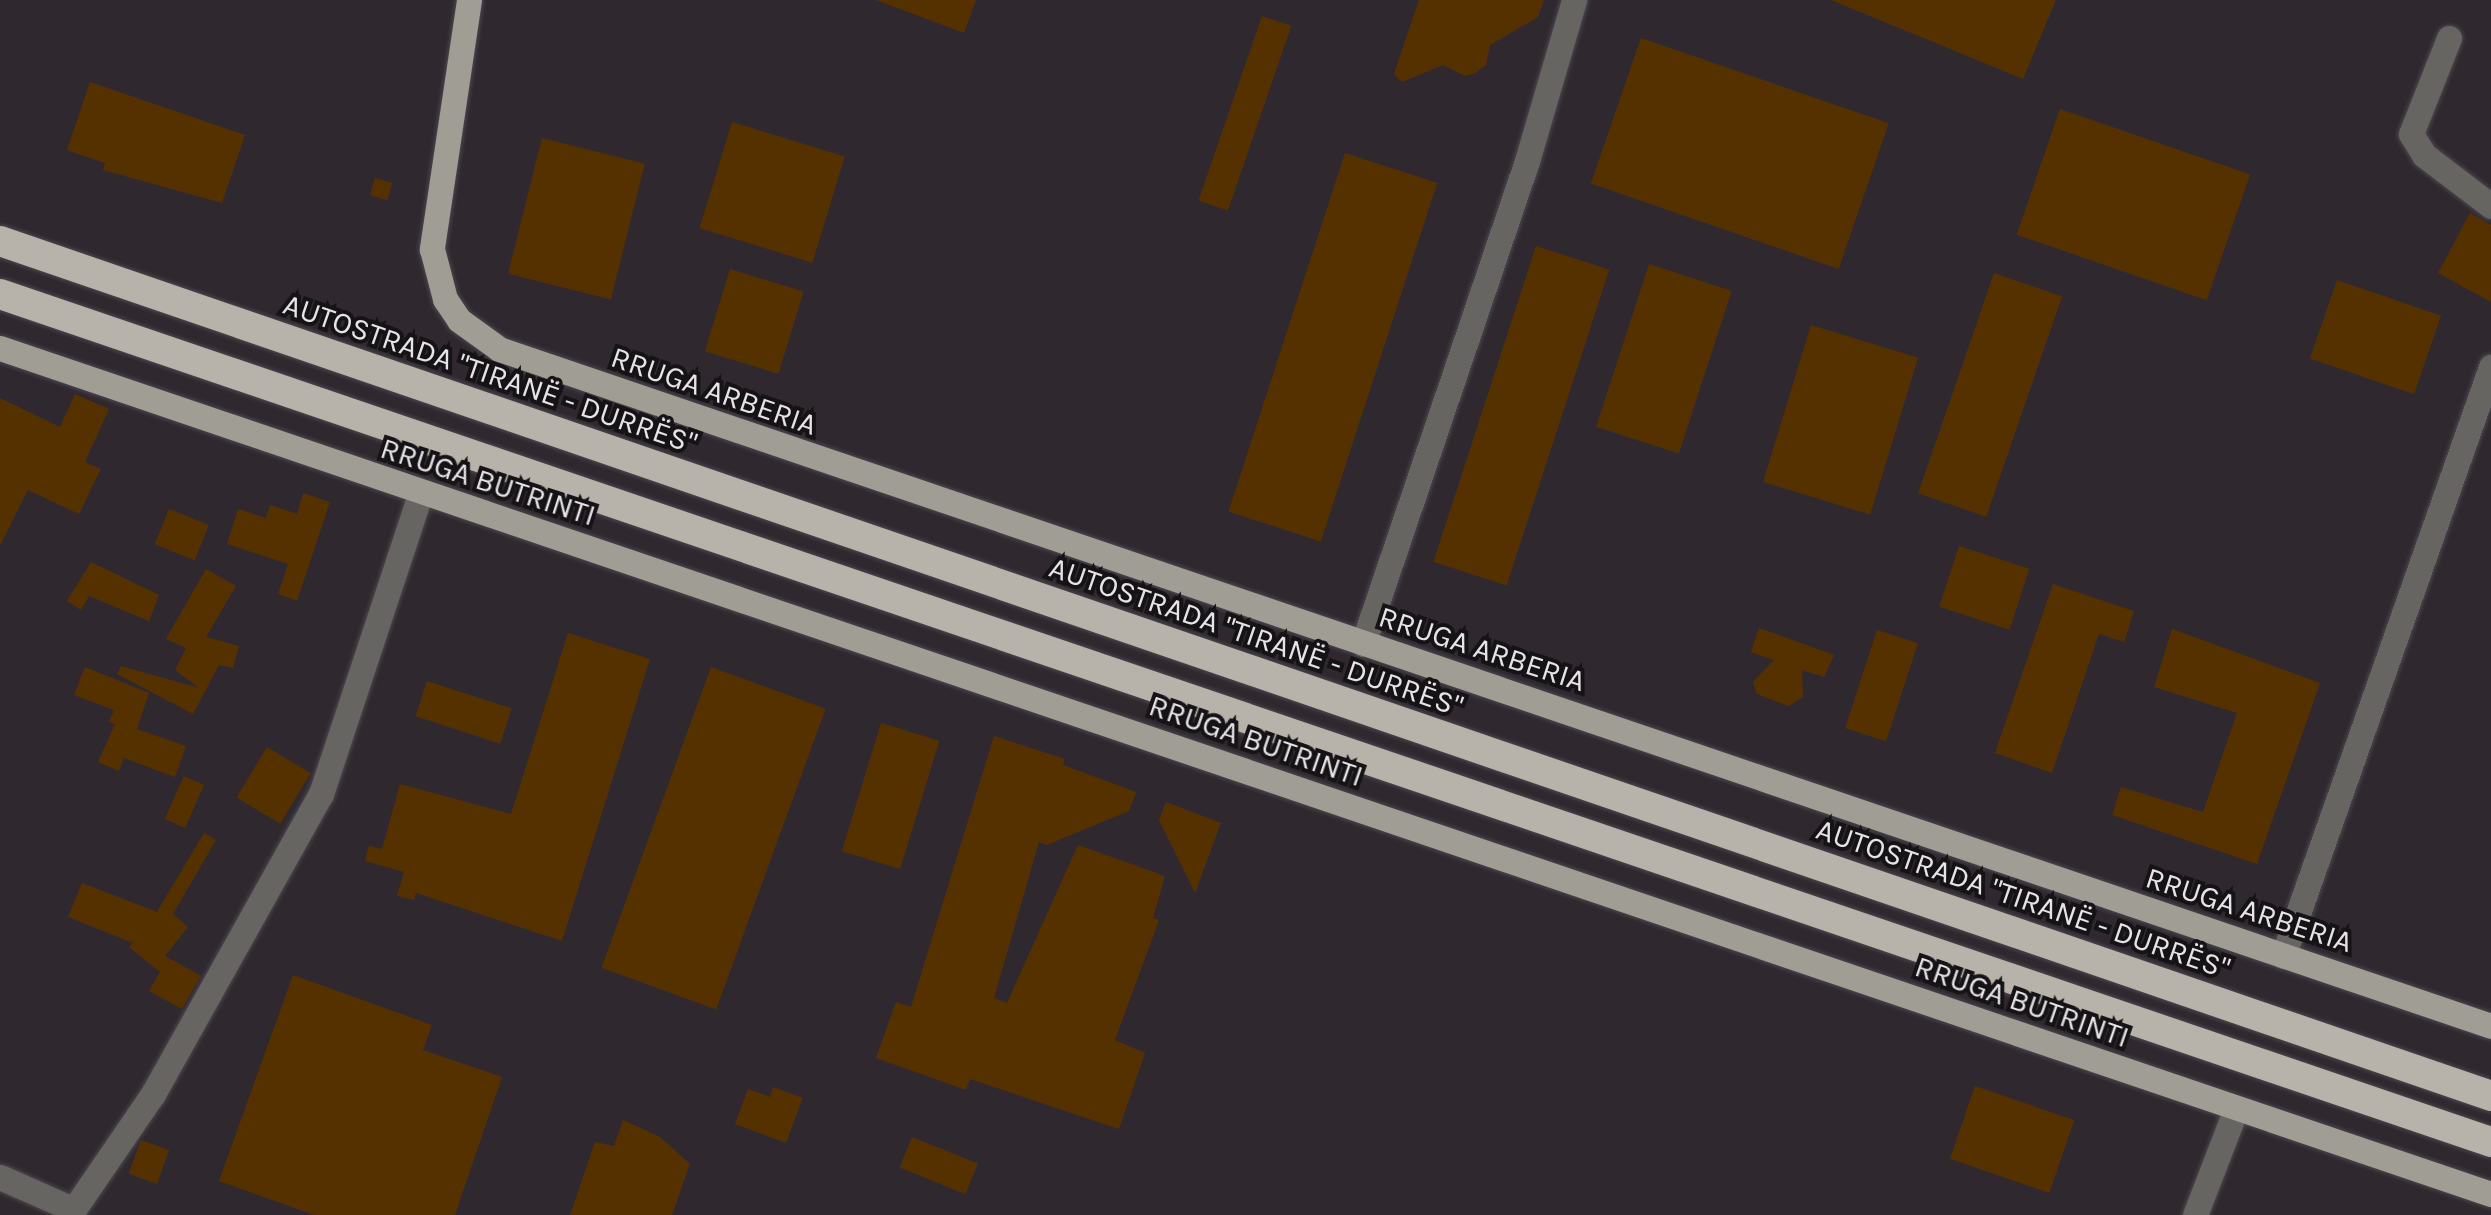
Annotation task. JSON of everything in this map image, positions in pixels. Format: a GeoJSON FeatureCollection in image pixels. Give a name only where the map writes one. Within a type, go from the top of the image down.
{"type":"FeatureCollection","features":[{"type":"Feature","properties":{"kind":"highway","name":"AUTOSTRADA \"TIRANË - DURRËS\""},"geometry":{"type":"LineString","coordinates":[[0,241],[2491,1096]]}},
{"type":"Feature","properties":{"kind":"highway"},"geometry":{"type":"LineString","coordinates":[[0,294],[2491,1142]]}},
{"type":"Feature","properties":{"kind":"main road","name":"RRUGA ARBERIA"},"geometry":{"type":"LineString","coordinates":[[470,0],[432,249],[445,299],[459,320],[500,349],[687,418],[2491,1026]]}},
{"type":"Feature","properties":{"kind":"main road","name":"RRUGA BUTRINTI"},"geometry":{"type":"LineString","coordinates":[[0,348],[420,495],[2491,1194]]}},
{"type":"Feature","properties":{"kind":"street"},"geometry":{"type":"LineString","coordinates":[[1363,644],[1527,161],[1574,0]]}},
{"type":"Feature","properties":{"kind":"street"},"geometry":{"type":"LineString","coordinates":[[2449,38],[2431,70],[2411,134],[2424,155],[2491,206]]}},
{"type":"Feature","properties":{"kind":"street"},"geometry":{"type":"LineString","coordinates":[[2283,956],[2491,367]]}},
{"type":"Feature","properties":{"kind":"street"},"geometry":{"type":"LineString","coordinates":[[0,1176],[70,1212],[153,1094],[320,794],[420,495]]}},
{"type":"Feature","properties":{"kind":"street"},"geometry":{"type":"LineString","coordinates":[[2195,1215],[2236,1109]]}},
{"type":"Feature","properties":{"kind":"building"},"geometry":{"type":"Polygon","coordinates":[[[876,0],[976,0],[964,33],[876,0]]]}},
{"type":"Feature","properties":{"kind":"building"},"geometry":{"type":"Polygon","coordinates":[[[1419,0],[1544,0],[1538,17],[1490,45],[1486,65],[1476,73],[1465,76],[1443,65],[1402,82],[1394,74],[1419,0]]]}},
{"type":"Feature","properties":{"kind":"building"},"geometry":{"type":"Polygon","coordinates":[[[1831,0],[2056,0],[2023,79],[1831,0]]]}},
{"type":"Feature","properties":{"kind":"building"},"geometry":{"type":"Polygon","coordinates":[[[1262,16],[1291,26],[1228,210],[1199,200],[1262,16]]]}},
{"type":"Feature","properties":{"kind":"building"},"geometry":{"type":"Polygon","coordinates":[[[1641,38],[1889,123],[1839,269],[1591,184],[1641,38]]]}},
{"type":"Feature","properties":{"kind":"building"},"geometry":{"type":"Polygon","coordinates":[[[90,82],[245,135],[222,203],[103,170],[105,163],[67,150],[90,82]]]}},
{"type":"Feature","properties":{"kind":"building"},"geometry":{"type":"Polygon","coordinates":[[[2060,109],[2250,174],[2207,300],[2017,235],[2060,109]]]}},
{"type":"Feature","properties":{"kind":"building"},"geometry":{"type":"Polygon","coordinates":[[[732,122],[845,156],[812,263],[700,228],[732,122]]]}},
{"type":"Feature","properties":{"kind":"building"},"geometry":{"type":"Polygon","coordinates":[[[542,138],[645,164],[611,299],[508,274],[542,138]]]}},
{"type":"Feature","properties":{"kind":"building"},"geometry":{"type":"Polygon","coordinates":[[[1345,153],[1437,183],[1321,542],[1229,512],[1345,153]]]}},
{"type":"Feature","properties":{"kind":"building"},"geometry":{"type":"Polygon","coordinates":[[[375,178],[392,183],[387,200],[370,195],[375,178]]]}},
{"type":"Feature","properties":{"kind":"building"},"geometry":{"type":"Polygon","coordinates":[[[2470,213],[2491,225],[2491,302],[2438,273],[2470,213]]]}},
{"type":"Feature","properties":{"kind":"building"},"geometry":{"type":"Polygon","coordinates":[[[1536,246],[1609,270],[1507,586],[1433,562],[1536,246]]]}},
{"type":"Feature","properties":{"kind":"building"},"geometry":{"type":"Polygon","coordinates":[[[1649,264],[1732,291],[1679,454],[1596,427],[1649,264]]]}},
{"type":"Feature","properties":{"kind":"building"},"geometry":{"type":"Polygon","coordinates":[[[730,269],[804,292],[778,374],[705,351],[730,269]]]}},
{"type":"Feature","properties":{"kind":"building"},"geometry":{"type":"Polygon","coordinates":[[[1994,273],[2062,296],[1986,517],[1918,493],[1994,273]]]}},
{"type":"Feature","properties":{"kind":"building"},"geometry":{"type":"Polygon","coordinates":[[[2337,280],[2441,316],[2414,394],[2310,358],[2337,280]]]}},
{"type":"Feature","properties":{"kind":"building"},"geometry":{"type":"Polygon","coordinates":[[[1811,325],[1918,358],[1870,515],[1763,482],[1811,325]]]}},
{"type":"Feature","properties":{"kind":"building"},"geometry":{"type":"Polygon","coordinates":[[[75,394],[109,409],[85,462],[101,469],[79,514],[28,490],[0,546],[0,398],[60,427],[75,394]]]}},
{"type":"Feature","properties":{"kind":"building"},"geometry":{"type":"Polygon","coordinates":[[[303,493],[330,502],[297,601],[278,594],[288,564],[227,544],[238,509],[266,518],[270,505],[297,514],[303,493]]]}},
{"type":"Feature","properties":{"kind":"building"},"geometry":{"type":"Polygon","coordinates":[[[169,509],[209,525],[195,560],[155,544],[169,509]]]}},
{"type":"Feature","properties":{"kind":"building"},"geometry":{"type":"Polygon","coordinates":[[[1959,546],[2029,569],[2010,630],[1939,607],[1959,546]]]}},
{"type":"Feature","properties":{"kind":"building"},"geometry":{"type":"Polygon","coordinates":[[[91,562],[159,595],[149,621],[89,596],[81,610],[67,601],[91,562]]]}},
{"type":"Feature","properties":{"kind":"building"},"geometry":{"type":"Polygon","coordinates":[[[206,569],[236,586],[206,637],[239,646],[233,668],[219,665],[193,714],[117,674],[121,666],[199,688],[175,670],[186,648],[166,639],[206,569]]]}},
{"type":"Feature","properties":{"kind":"building"},"geometry":{"type":"Polygon","coordinates":[[[2053,584],[2134,611],[2124,642],[2099,634],[2052,773],[1995,753],[2053,584]]]}},
{"type":"Feature","properties":{"kind":"building"},"geometry":{"type":"Polygon","coordinates":[[[1759,628],[1834,655],[1824,677],[1802,670],[1803,697],[1789,706],[1757,694],[1753,682],[1774,660],[1751,652],[1759,628]]]}},
{"type":"Feature","properties":{"kind":"building"},"geometry":{"type":"Polygon","coordinates":[[[2172,629],[2320,683],[2257,864],[2112,815],[2121,787],[2203,812],[2237,713],[2154,687],[2172,629]]]}},
{"type":"Feature","properties":{"kind":"building"},"geometry":{"type":"Polygon","coordinates":[[[1877,630],[1918,643],[1886,741],[1845,728],[1877,630]]]}},
{"type":"Feature","properties":{"kind":"building"},"geometry":{"type":"Polygon","coordinates":[[[568,633],[650,659],[562,941],[416,893],[414,900],[397,896],[404,872],[365,861],[369,846],[382,849],[400,784],[511,814],[568,633]]]}},
{"type":"Feature","properties":{"kind":"building"},"geometry":{"type":"Polygon","coordinates":[[[85,667],[149,693],[137,729],[186,746],[175,777],[124,758],[119,771],[98,762],[115,724],[109,722],[114,710],[74,695],[85,667]]]}},
{"type":"Feature","properties":{"kind":"building"},"geometry":{"type":"Polygon","coordinates":[[[711,667],[826,709],[716,1009],[602,968],[711,667]]]}},
{"type":"Feature","properties":{"kind":"building"},"geometry":{"type":"Polygon","coordinates":[[[427,681],[512,709],[500,744],[416,716],[427,681]]]}},
{"type":"Feature","properties":{"kind":"building"},"geometry":{"type":"Polygon","coordinates":[[[881,723],[939,741],[900,869],[842,851],[881,723]]]}},
{"type":"Feature","properties":{"kind":"building"},"geometry":{"type":"Polygon","coordinates":[[[994,736],[1065,759],[1063,765],[1136,792],[1129,811],[1047,845],[1039,842],[994,998],[1007,1003],[1078,845],[1165,876],[1153,918],[1159,920],[1115,1040],[1145,1053],[1119,1129],[970,1079],[966,1090],[876,1058],[896,1002],[911,1007],[994,736]]]}},
{"type":"Feature","properties":{"kind":"building"},"geometry":{"type":"Polygon","coordinates":[[[267,747],[311,773],[280,824],[237,798],[267,747]]]}},
{"type":"Feature","properties":{"kind":"building"},"geometry":{"type":"Polygon","coordinates":[[[184,776],[204,785],[185,828],[165,819],[184,776]]]}},
{"type":"Feature","properties":{"kind":"building"},"geometry":{"type":"Polygon","coordinates":[[[1166,802],[1221,823],[1195,893],[1159,820],[1166,802]]]}},
{"type":"Feature","properties":{"kind":"building"},"geometry":{"type":"Polygon","coordinates":[[[204,833],[216,840],[173,914],[188,927],[165,956],[201,976],[182,1009],[149,991],[160,972],[129,947],[133,943],[68,917],[82,883],[157,912],[204,833]]]}},
{"type":"Feature","properties":{"kind":"building"},"geometry":{"type":"Polygon","coordinates":[[[293,975],[432,1025],[423,1050],[502,1077],[455,1215],[314,1215],[219,1181],[293,975]]]}},
{"type":"Feature","properties":{"kind":"building"},"geometry":{"type":"Polygon","coordinates":[[[1975,1086],[2074,1120],[2049,1193],[1950,1159],[1975,1086]]]}},
{"type":"Feature","properties":{"kind":"building"},"geometry":{"type":"Polygon","coordinates":[[[773,1087],[803,1098],[786,1143],[735,1124],[748,1089],[770,1097],[773,1087]]]}},
{"type":"Feature","properties":{"kind":"building"},"geometry":{"type":"Polygon","coordinates":[[[623,1120],[660,1137],[690,1164],[672,1215],[570,1215],[595,1142],[614,1146],[623,1120]]]}},
{"type":"Feature","properties":{"kind":"building"},"geometry":{"type":"Polygon","coordinates":[[[912,1137],[978,1164],[965,1194],[900,1168],[912,1137]]]}},
{"type":"Feature","properties":{"kind":"building"},"geometry":{"type":"Polygon","coordinates":[[[141,1140],[169,1150],[157,1184],[129,1174],[141,1140]]]}}]}
